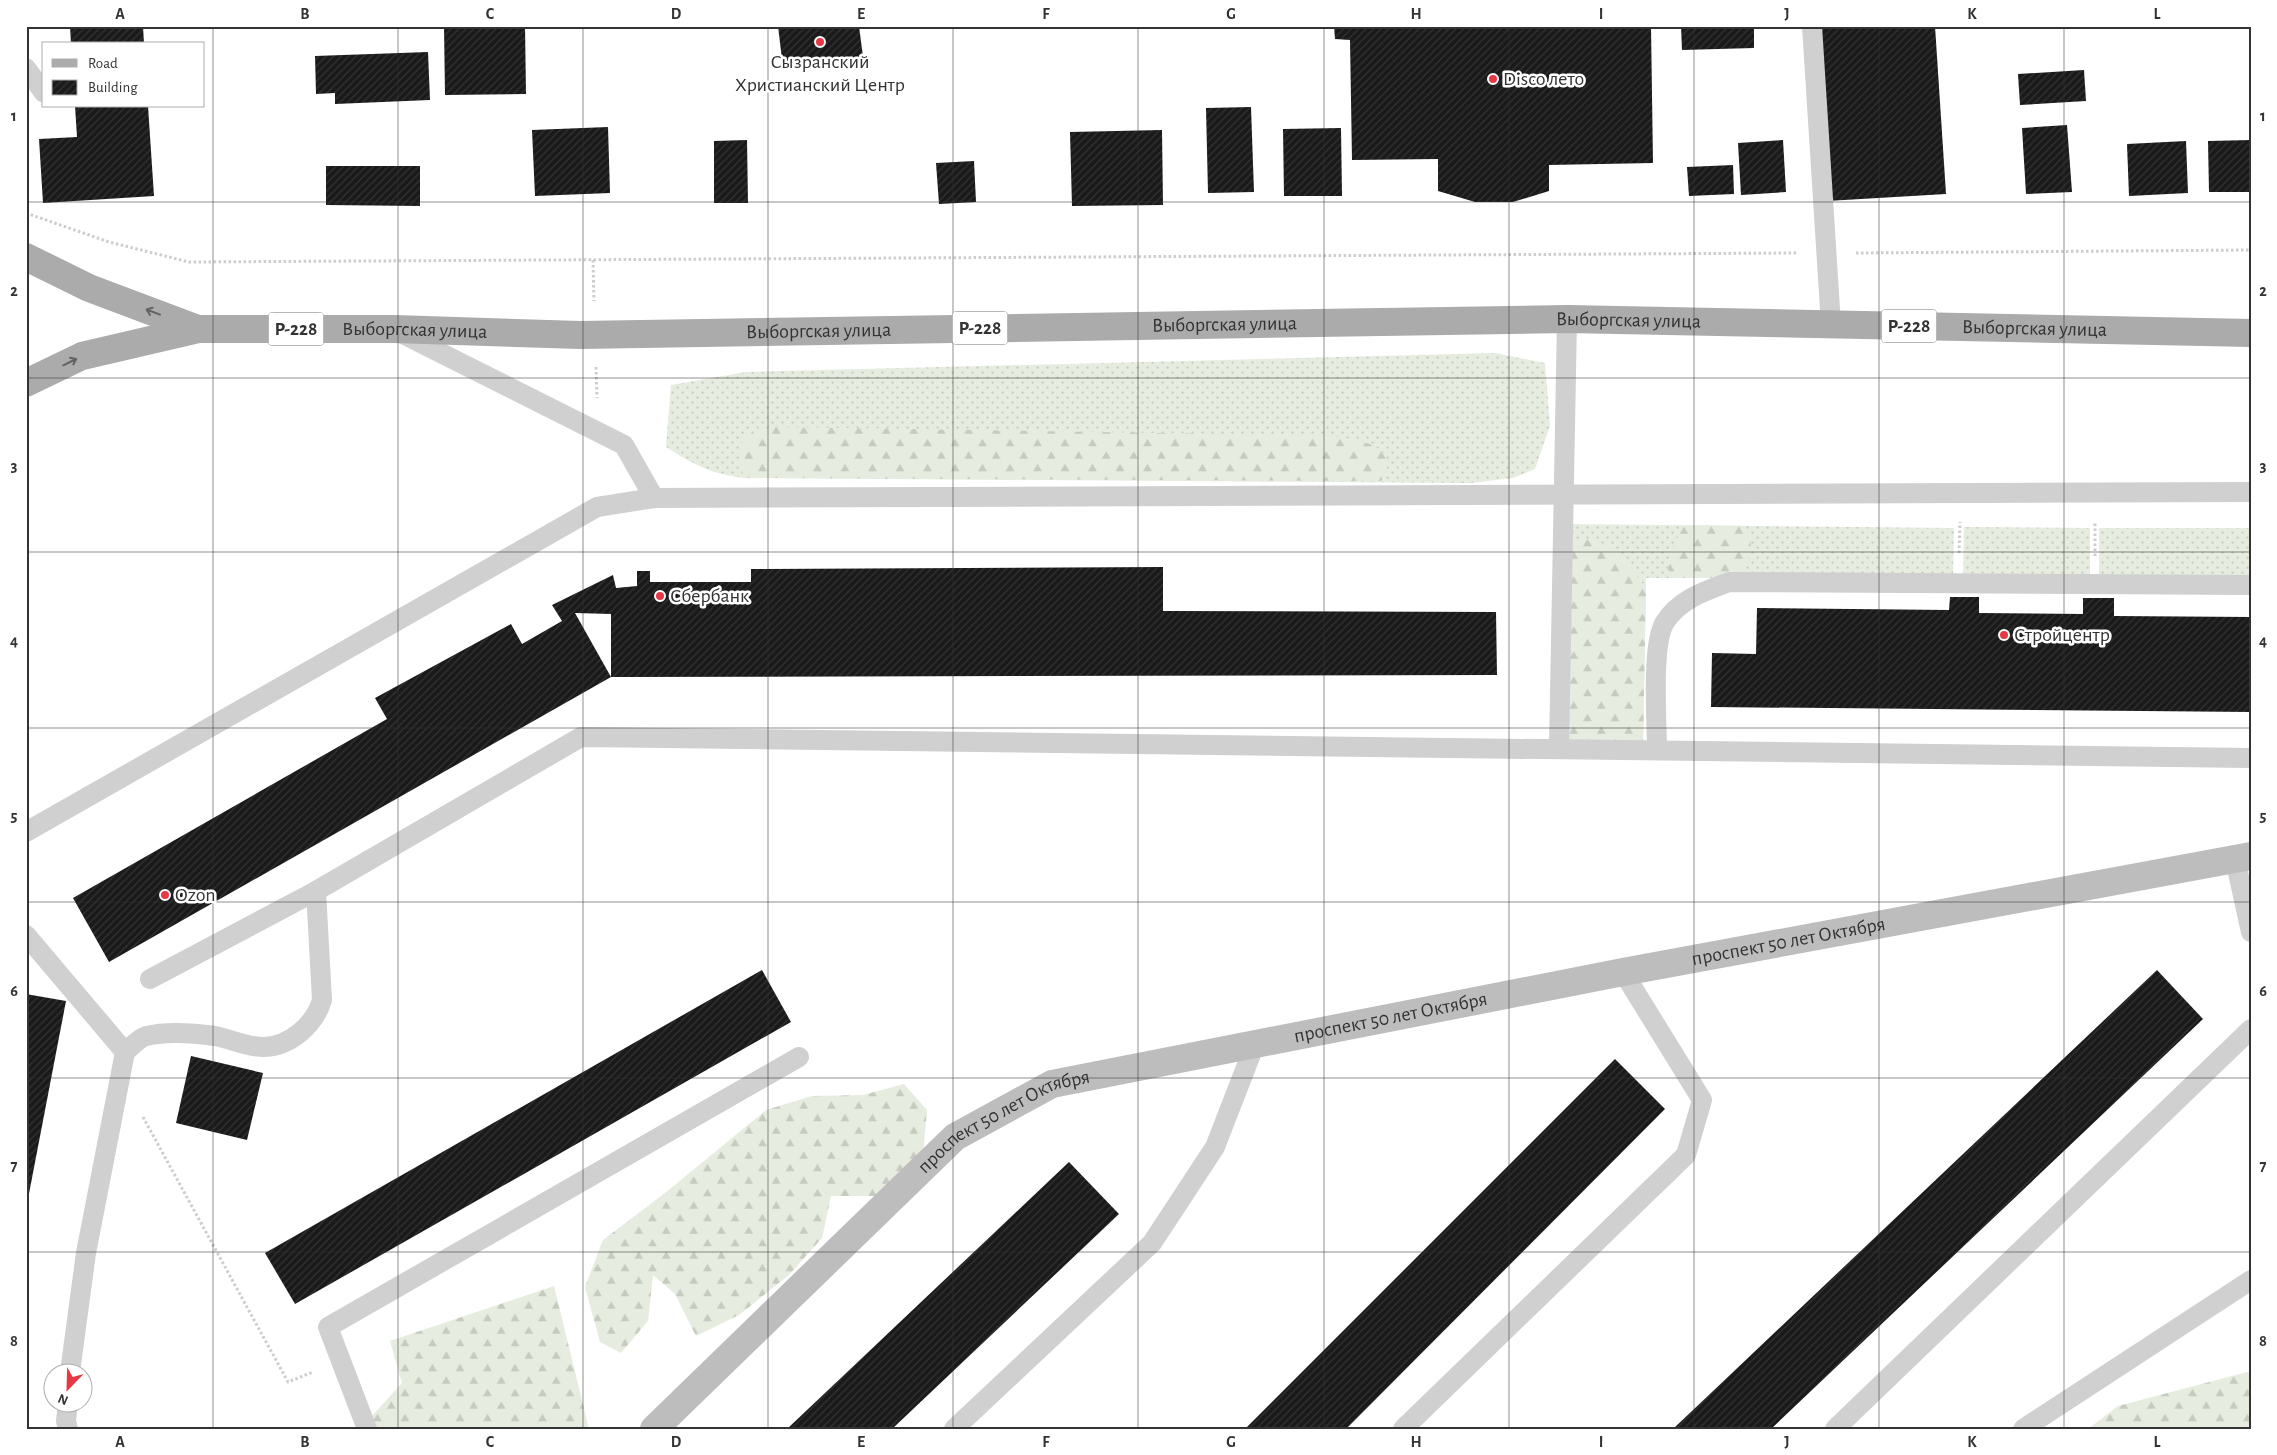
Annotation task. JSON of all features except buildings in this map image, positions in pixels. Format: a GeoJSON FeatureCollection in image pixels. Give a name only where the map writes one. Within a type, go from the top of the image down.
{"type":"FeatureCollection","features":[{"type":"Feature","properties":{"kind":"main road","name":"Р-228"},"geometry":{"type":"LineString","coordinates":[[26,257],[89,288],[198,329]]}},
{"type":"Feature","properties":{"kind":"main road","name":"Выборгская улица"},"geometry":{"type":"LineString","coordinates":[[198,329],[394,329],[580,335],[1567,319],[2251,333]]}},
{"type":"Feature","properties":{"kind":"main road","name":"Р-228"},"geometry":{"type":"LineString","coordinates":[[26,383],[82,356],[198,329]]}},
{"type":"Feature","properties":{"kind":"street","name":"проспект 50 лет Октября"},"geometry":{"type":"LineString","coordinates":[[654,1429],[955,1137],[1052,1084],[1623,972],[2243,858]]}},
{"type":"Feature","properties":{"kind":"lane"},"geometry":{"type":"LineString","coordinates":[[1812,26],[1831,325]]}},
{"type":"Feature","properties":{"kind":"lane"},"geometry":{"type":"LineString","coordinates":[[26,68],[42,90]]}},
{"type":"Feature","properties":{"kind":"lane"},"geometry":{"type":"LineString","coordinates":[[1559,748],[1562,496],[1567,319]]}},
{"type":"Feature","properties":{"kind":"lane"},"geometry":{"type":"LineString","coordinates":[[394,329],[624,445],[654,498]]}},
{"type":"Feature","properties":{"kind":"lane"},"geometry":{"type":"LineString","coordinates":[[26,832],[597,507],[654,498],[2251,492]]}},
{"type":"Feature","properties":{"kind":"lane"},"geometry":{"type":"LineString","coordinates":[[1657,749],[1658,650],[1664,624],[1680,605],[1702,592],[1729,582],[2251,585]]}},
{"type":"Feature","properties":{"kind":"lane"},"geometry":{"type":"LineString","coordinates":[[150,979],[316,891],[582,737],[1657,749],[2251,758]]}},
{"type":"Feature","properties":{"kind":"lane"},"geometry":{"type":"LineString","coordinates":[[2243,858],[2251,932]]}},
{"type":"Feature","properties":{"kind":"lane"},"geometry":{"type":"LineString","coordinates":[[71,1362],[86,1253],[122,1078],[125,1052],[144,1036],[168,1033],[214,1036],[264,1047],[282,1043],[299,1034],[312,1022],[319,1012],[322,1000],[316,891]]}},
{"type":"Feature","properties":{"kind":"lane"},"geometry":{"type":"LineString","coordinates":[[26,935],[125,1052]]}},
{"type":"Feature","properties":{"kind":"lane"},"geometry":{"type":"LineString","coordinates":[[1403,1429],[1686,1155],[1702,1100],[1623,972]]}},
{"type":"Feature","properties":{"kind":"lane"},"geometry":{"type":"LineString","coordinates":[[1835,1429],[2251,1029]]}},
{"type":"Feature","properties":{"kind":"lane"},"geometry":{"type":"LineString","coordinates":[[954,1429],[1152,1243],[1215,1148],[1255,1044]]}},
{"type":"Feature","properties":{"kind":"lane"},"geometry":{"type":"LineString","coordinates":[[367,1429],[328,1327],[799,1057]]}},
{"type":"Feature","properties":{"kind":"lane"},"geometry":{"type":"LineString","coordinates":[[2022,1429],[2251,1280]]}},
{"type":"Feature","properties":{"kind":"lane"},"geometry":{"type":"LineString","coordinates":[[67,1412],[66,1421],[68,1429]]}},
{"type":"Feature","properties":{"kind":"path"},"geometry":{"type":"LineString","coordinates":[[26,213],[109,242],[189,262],[2251,250]]}},
{"type":"Feature","properties":{"kind":"path"},"geometry":{"type":"LineString","coordinates":[[122,1078],[288,1382],[341,1360]]}},
{"type":"Feature","properties":{"kind":"green space"},"geometry":{"type":"Polygon","coordinates":[[[1495,353],[1545,363],[1550,426],[1535,469],[1513,478],[1471,483],[744,478],[722,474],[703,467],[666,447],[671,385],[746,372],[1495,353]]]}},
{"type":"Feature","properties":{"kind":"green space"},"geometry":{"type":"Polygon","coordinates":[[[776,427],[1339,437],[1358,440],[1373,446],[1384,454],[1387,465],[1381,481],[744,478],[739,457],[743,436],[776,427]]]}},
{"type":"Feature","properties":{"kind":"green space"},"geometry":{"type":"Polygon","coordinates":[[[1569,524],[1954,528],[1953,578],[1646,578],[1643,745],[1564,743],[1569,524]]]}},
{"type":"Feature","properties":{"kind":"green space"},"geometry":{"type":"Polygon","coordinates":[[[1685,525],[1742,526],[1750,531],[1749,555],[1739,578],[1670,578],[1669,558],[1674,544],[1685,525]]]}},
{"type":"Feature","properties":{"kind":"green space"},"geometry":{"type":"Polygon","coordinates":[[[1964,527],[2090,528],[2090,580],[1963,578],[1964,527]]]}},
{"type":"Feature","properties":{"kind":"green space"},"geometry":{"type":"Polygon","coordinates":[[[2099,528],[2251,528],[2251,580],[2099,580],[2099,528]]]}},
{"type":"Feature","properties":{"kind":"green space"},"geometry":{"type":"Polygon","coordinates":[[[1586,539],[1598,542],[1615,551],[1646,587],[1643,745],[1564,743],[1569,541],[1586,539]]]}},
{"type":"Feature","properties":{"kind":"green space"},"geometry":{"type":"Polygon","coordinates":[[[904,1084],[927,1110],[923,1154],[877,1196],[831,1196],[822,1238],[789,1275],[739,1315],[696,1336],[675,1294],[653,1275],[648,1321],[621,1353],[600,1342],[585,1287],[603,1240],[665,1193],[766,1110],[812,1096],[863,1095],[904,1084]]]}},
{"type":"Feature","properties":{"kind":"green space"},"geometry":{"type":"Polygon","coordinates":[[[554,1286],[589,1429],[360,1429],[402,1383],[390,1341],[554,1286]]]}},
{"type":"Feature","properties":{"kind":"green space"},"geometry":{"type":"Polygon","coordinates":[[[2251,1371],[2251,1429],[2088,1429],[2118,1406],[2251,1371]]]}},
{"type":"Feature","properties":{"kind":"place","name":"Сызранский Христианский Центр"},"geometry":{"type":"Point","coordinates":[820,42]}},
{"type":"Feature","properties":{"kind":"place","name":"Disco лето"},"geometry":{"type":"Point","coordinates":[1493,79]}},
{"type":"Feature","properties":{"kind":"place","name":"Сбербанк"},"geometry":{"type":"Point","coordinates":[660,596]}},
{"type":"Feature","properties":{"kind":"place","name":"Стройцентр"},"geometry":{"type":"Point","coordinates":[2004,635]}},
{"type":"Feature","properties":{"kind":"place","name":"Ozon"},"geometry":{"type":"Point","coordinates":[165,895]}}]}
